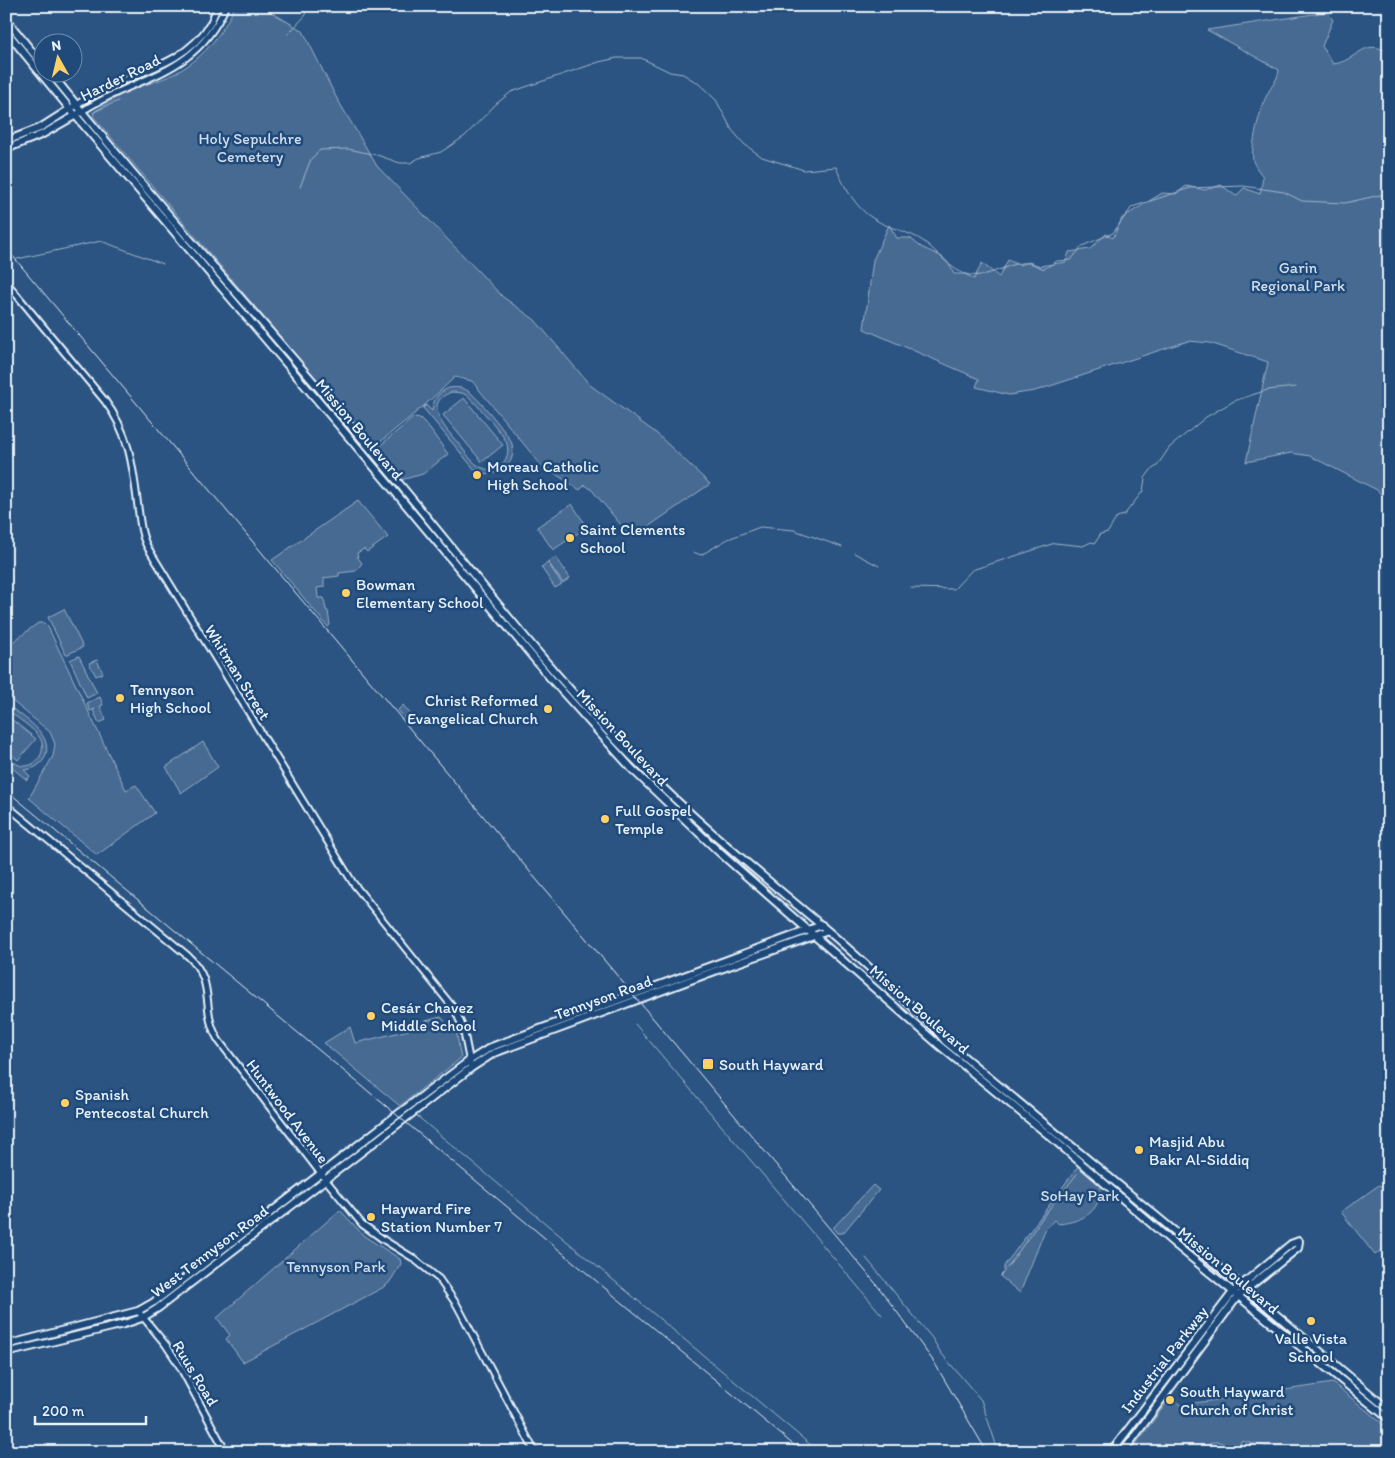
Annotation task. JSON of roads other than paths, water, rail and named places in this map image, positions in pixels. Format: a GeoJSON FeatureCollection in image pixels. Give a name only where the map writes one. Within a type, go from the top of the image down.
{"type":"FeatureCollection","features":[{"type":"Feature","properties":{"kind":"main road"},"geometry":{"type":"LineString","coordinates":[[6,18],[32,51]]}},
{"type":"Feature","properties":{"kind":"main road","name":"Mission Boulevard"},"geometry":{"type":"LineString","coordinates":[[6,30],[73,107],[153,206],[568,698],[632,769],[701,835],[980,1080],[1389,1419]]}},
{"type":"Feature","properties":{"kind":"main road","name":"Mission Boulevard"},"geometry":{"type":"LineString","coordinates":[[57,82],[73,107]]}},
{"type":"Feature","properties":{"kind":"main road","name":"Harder Road"},"geometry":{"type":"LineString","coordinates":[[6,141],[40,128],[73,107]]}},
{"type":"Feature","properties":{"kind":"main road","name":"Mission Boulevard"},"geometry":{"type":"LineString","coordinates":[[78,113],[174,221],[393,475],[581,701],[638,763],[723,844],[822,925],[933,1026],[945,1041],[1389,1410]]}},
{"type":"Feature","properties":{"kind":"main road","name":"Harder Road"},"geometry":{"type":"LineString","coordinates":[[6,149],[43,134],[78,113]]}},
{"type":"Feature","properties":{"kind":"main road"},"geometry":{"type":"LineString","coordinates":[[153,206],[157,207],[166,217],[174,221]]}},
{"type":"Feature","properties":{"kind":"main road"},"geometry":{"type":"LineString","coordinates":[[373,465],[377,465],[393,475]]}},
{"type":"Feature","properties":{"kind":"main road"},"geometry":{"type":"LineString","coordinates":[[463,574],[470,568]]}},
{"type":"Feature","properties":{"kind":"main road","name":"Tennyson Road"},"geometry":{"type":"LineString","coordinates":[[400,1118],[484,1051],[507,1040],[822,925]]}},
{"type":"Feature","properties":{"kind":"main road","name":"Tennyson Road"},"geometry":{"type":"LineString","coordinates":[[470,1064],[511,1045],[828,931]]}},
{"type":"Feature","properties":{"kind":"main road","name":"West Tennyson Road"},"geometry":{"type":"LineString","coordinates":[[6,1345],[138,1311],[154,1302],[400,1118]]}},
{"type":"Feature","properties":{"kind":"main road","name":"West Tennyson Road"},"geometry":{"type":"LineString","coordinates":[[6,1353],[119,1326],[142,1318],[158,1308],[323,1177]]}},
{"type":"Feature","properties":{"kind":"main road"},"geometry":{"type":"LineString","coordinates":[[1299,1241],[1298,1248],[1243,1287],[1291,1244],[1299,1241]]}},
{"type":"Feature","properties":{"kind":"main road","name":"Industrial Parkway"},"geometry":{"type":"LineString","coordinates":[[1111,1452],[1243,1287]]}},
{"type":"Feature","properties":{"kind":"main road","name":"Industrial Parkway"},"geometry":{"type":"LineString","coordinates":[[1123,1452],[1236,1294]]}},
{"type":"Feature","properties":{"kind":"street","name":"Harder Road"},"geometry":{"type":"LineString","coordinates":[[73,107],[103,89],[164,65],[183,52],[200,37],[210,24],[218,6]]}},
{"type":"Feature","properties":{"kind":"street","name":"Harder Road"},"geometry":{"type":"LineString","coordinates":[[78,113],[102,98],[148,80],[185,60],[213,31],[226,6]]}},
{"type":"Feature","properties":{"kind":"street","name":"Whitman Street"},"geometry":{"type":"LineString","coordinates":[[6,282],[105,401],[116,417],[128,443],[142,534],[148,548],[353,883],[455,1010],[463,1028],[470,1064]]}},
{"type":"Feature","properties":{"kind":"street","name":"Huntwood Avenue"},"geometry":{"type":"LineString","coordinates":[[6,805],[188,956],[197,966],[206,982],[209,1019],[215,1034],[323,1177],[362,1224],[411,1256],[439,1279],[457,1305],[535,1452]]}},
{"type":"Feature","properties":{"kind":"street","name":"Ruus Road"},"geometry":{"type":"LineString","coordinates":[[138,1311],[178,1363],[226,1452]]}},
{"type":"Feature","properties":{"kind":"waterway"},"geometry":{"type":"LineString","coordinates":[[288,34],[305,16],[306,6]]}},
{"type":"Feature","properties":{"kind":"waterway"},"geometry":{"type":"LineString","coordinates":[[300,187],[311,159],[320,150],[348,149],[377,155],[400,163],[410,163],[419,158],[441,152],[465,136],[496,104],[511,92],[599,62],[617,58],[641,58],[670,72],[683,74],[699,84],[716,100],[732,130],[744,144],[762,157],[804,170],[836,167],[851,196],[867,215],[929,245],[956,270],[969,275],[977,276],[1022,263],[1031,263],[1044,269],[1057,261],[1071,260],[1082,246],[1113,233],[1132,207],[1190,188],[1243,186],[1284,192],[1302,201],[1345,203],[1389,193]]}},
{"type":"Feature","properties":{"kind":"waterway"},"geometry":{"type":"LineString","coordinates":[[92,113],[118,101]]}},
{"type":"Feature","properties":{"kind":"waterway"},"geometry":{"type":"LineString","coordinates":[[17,259],[101,241],[163,264]]}},
{"type":"Feature","properties":{"kind":"waterway"},"geometry":{"type":"LineString","coordinates":[[911,588],[954,589],[972,570],[1055,543],[1083,546],[1091,542],[1095,543],[1100,534],[1108,532],[1117,517],[1124,515],[1143,491],[1145,478],[1157,466],[1169,448],[1206,417],[1234,401],[1267,390],[1296,387]]}},
{"type":"Feature","properties":{"kind":"waterway"},"geometry":{"type":"LineString","coordinates":[[693,552],[701,555],[728,539],[760,527],[794,530],[842,547]]}},
{"type":"Feature","properties":{"kind":"waterway"},"geometry":{"type":"LineString","coordinates":[[854,553],[879,566]]}},
{"type":"Feature","properties":{"kind":"waterway"},"geometry":{"type":"LineString","coordinates":[[635,1024],[882,1315]]}},
{"type":"Feature","properties":{"kind":"waterway"},"geometry":{"type":"LineString","coordinates":[[417,1116],[819,1452]]}},
{"type":"Feature","properties":{"kind":"waterway"},"geometry":{"type":"LineString","coordinates":[[1007,1268],[1045,1214],[1077,1174]]}},
{"type":"Feature","properties":{"kind":"waterway"},"geometry":{"type":"LineString","coordinates":[[866,1258],[932,1338],[941,1353],[981,1400],[995,1441],[996,1451]]}},
{"type":"Feature","properties":{"kind":"railway"},"geometry":{"type":"LineString","coordinates":[[6,248],[877,1285],[934,1362],[987,1452]]}},
{"type":"Feature","properties":{"kind":"railway"},"geometry":{"type":"LineString","coordinates":[[6,790],[802,1452]]}},
{"type":"Feature","properties":{"kind":"place","name":"Moreau Catholic High School"},"geometry":{"type":"Point","coordinates":[477,475]}},
{"type":"Feature","properties":{"kind":"place","name":"Saint Clements School"},"geometry":{"type":"Point","coordinates":[570,538]}},
{"type":"Feature","properties":{"kind":"place","name":"Bowman Elementary School"},"geometry":{"type":"Point","coordinates":[346,593]}},
{"type":"Feature","properties":{"kind":"place","name":"Tennyson High School"},"geometry":{"type":"Point","coordinates":[120,698]}},
{"type":"Feature","properties":{"kind":"place","name":"Christ Reformed Evangelical Church"},"geometry":{"type":"Point","coordinates":[548,709]}},
{"type":"Feature","properties":{"kind":"place","name":"Full Gospel Temple"},"geometry":{"type":"Point","coordinates":[605,819]}},
{"type":"Feature","properties":{"kind":"place","name":"Cesár Chavez Middle School"},"geometry":{"type":"Point","coordinates":[371,1016]}},
{"type":"Feature","properties":{"kind":"place","name":"South Hayward"},"geometry":{"type":"Point","coordinates":[708,1064]}},
{"type":"Feature","properties":{"kind":"place","name":"Spanish Pentecostal Church"},"geometry":{"type":"Point","coordinates":[65,1103]}},
{"type":"Feature","properties":{"kind":"place","name":"Masjid Abu Bakr Al-Siddiq"},"geometry":{"type":"Point","coordinates":[1139,1150]}},
{"type":"Feature","properties":{"kind":"place","name":"Hayward Fire Station Number 7"},"geometry":{"type":"Point","coordinates":[371,1217]}},
{"type":"Feature","properties":{"kind":"place","name":"Valle Vista School"},"geometry":{"type":"Point","coordinates":[1311,1321]}},
{"type":"Feature","properties":{"kind":"place","name":"South Hayward Church of Christ"},"geometry":{"type":"Point","coordinates":[1170,1400]}},
{"type":"Feature","properties":{"kind":"park label","name":"Holy Sepulchre Cemetery"},"geometry":{"type":"Point","coordinates":[250,147]}},
{"type":"Feature","properties":{"kind":"park label","name":"Garin Regional Park"},"geometry":{"type":"Point","coordinates":[1298,276]}},
{"type":"Feature","properties":{"kind":"park label","name":"SoHay Park"},"geometry":{"type":"Point","coordinates":[1080,1195]}},
{"type":"Feature","properties":{"kind":"park label","name":"Tennyson Park"},"geometry":{"type":"Point","coordinates":[336,1266]}}]}
